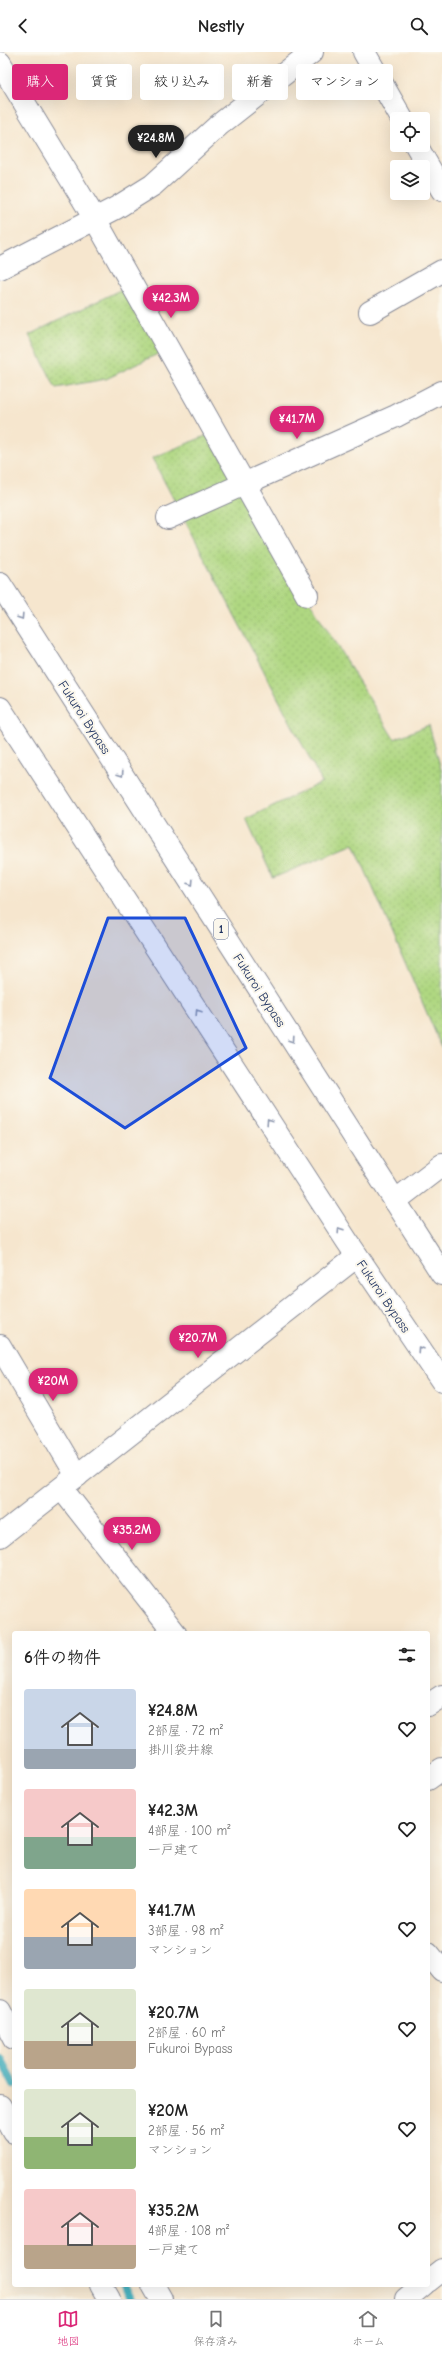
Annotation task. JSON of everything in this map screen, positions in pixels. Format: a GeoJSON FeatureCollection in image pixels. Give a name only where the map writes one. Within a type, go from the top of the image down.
{"type":"FeatureCollection","features":[{"type":"Feature","properties":{"kind":"main road"},"geometry":{"type":"LineString","coordinates":[[0,268],[95,219],[153,185],[219,125],[312,52]]}},
{"type":"Feature","properties":{"kind":"main road"},"geometry":{"type":"LineString","coordinates":[[364,52],[398,112]]}},
{"type":"Feature","properties":{"kind":"main road"},"geometry":{"type":"LineString","coordinates":[[0,63],[95,219],[307,595]]}},
{"type":"Feature","properties":{"kind":"main road"},"geometry":{"type":"LineString","coordinates":[[420,152],[442,190]]}},
{"type":"Feature","properties":{"kind":"main road"},"geometry":{"type":"LineString","coordinates":[[370,312],[442,271]]}},
{"type":"Feature","properties":{"kind":"main road"},"geometry":{"type":"LineString","coordinates":[[168,518],[396,416],[442,392]]}},
{"type":"Feature","properties":{"kind":"main road","name":"Fukuroi Bypass"},"geometry":{"type":"LineString","coordinates":[[0,584],[442,1274]]}},
{"type":"Feature","properties":{"kind":"main road","name":"Fukuroi Bypass"},"geometry":{"type":"LineString","coordinates":[[0,708],[357,1256],[442,1381]]}},
{"type":"Feature","properties":{"kind":"main road"},"geometry":{"type":"LineString","coordinates":[[395,1201],[442,1165]]}},
{"type":"Feature","properties":{"kind":"main road"},"geometry":{"type":"LineString","coordinates":[[0,1536],[357,1256]]}},
{"type":"Feature","properties":{"kind":"main road"},"geometry":{"type":"LineString","coordinates":[[0,1346],[69,1483],[174,1631]]}},
{"type":"Feature","properties":{"kind":"main road"},"geometry":{"type":"LineString","coordinates":[[430,1704],[442,1696]]}},
{"type":"Feature","properties":{"kind":"main road"},"geometry":{"type":"LineString","coordinates":[[430,1778],[442,1769]]}},
{"type":"Feature","properties":{"kind":"main road"},"geometry":{"type":"LineString","coordinates":[[430,1955],[442,1970]]}},
{"type":"Feature","properties":{"kind":"main road"},"geometry":{"type":"LineString","coordinates":[[0,2012],[12,2034]]}},
{"type":"Feature","properties":{"kind":"main road"},"geometry":{"type":"LineString","coordinates":[[430,2279],[442,2270]]}},
{"type":"Feature","properties":{"kind":"main road"},"geometry":{"type":"LineString","coordinates":[[102,2287],[109,2299]]}},
{"type":"Feature","properties":{"kind":"main road"},"geometry":{"type":"LineString","coordinates":[[154,2287],[161,2299]]}},
{"type":"Feature","properties":{"kind":"main road"},"geometry":{"type":"LineString","coordinates":[[406,2299],[421,2287]]}},
{"type":"Feature","properties":{"kind":"highlighted area"},"geometry":{"type":"Polygon","coordinates":[[[108,918],[185,918],[246,1048],[125,1128],[50,1078],[108,918]]]}},
{"type":"Feature","properties":{"kind":"green space"},"geometry":{"type":"Polygon","coordinates":[[[126,287],[168,349],[106,379],[56,388],[29,335],[126,287]]]}},
{"type":"Feature","properties":{"kind":"green space"},"geometry":{"type":"Polygon","coordinates":[[[208,435],[394,739],[429,725],[442,773],[442,1048],[354,844],[273,878],[246,819],[322,782],[152,458],[208,435]]]}},
{"type":"Feature","properties":{"kind":"waterway"},"geometry":{"type":"LineString","coordinates":[[0,2058],[12,2080]]}},
{"type":"Feature","properties":{"kind":"waterway"},"geometry":{"type":"LineString","coordinates":[[124,2287],[131,2299]]}}]}
